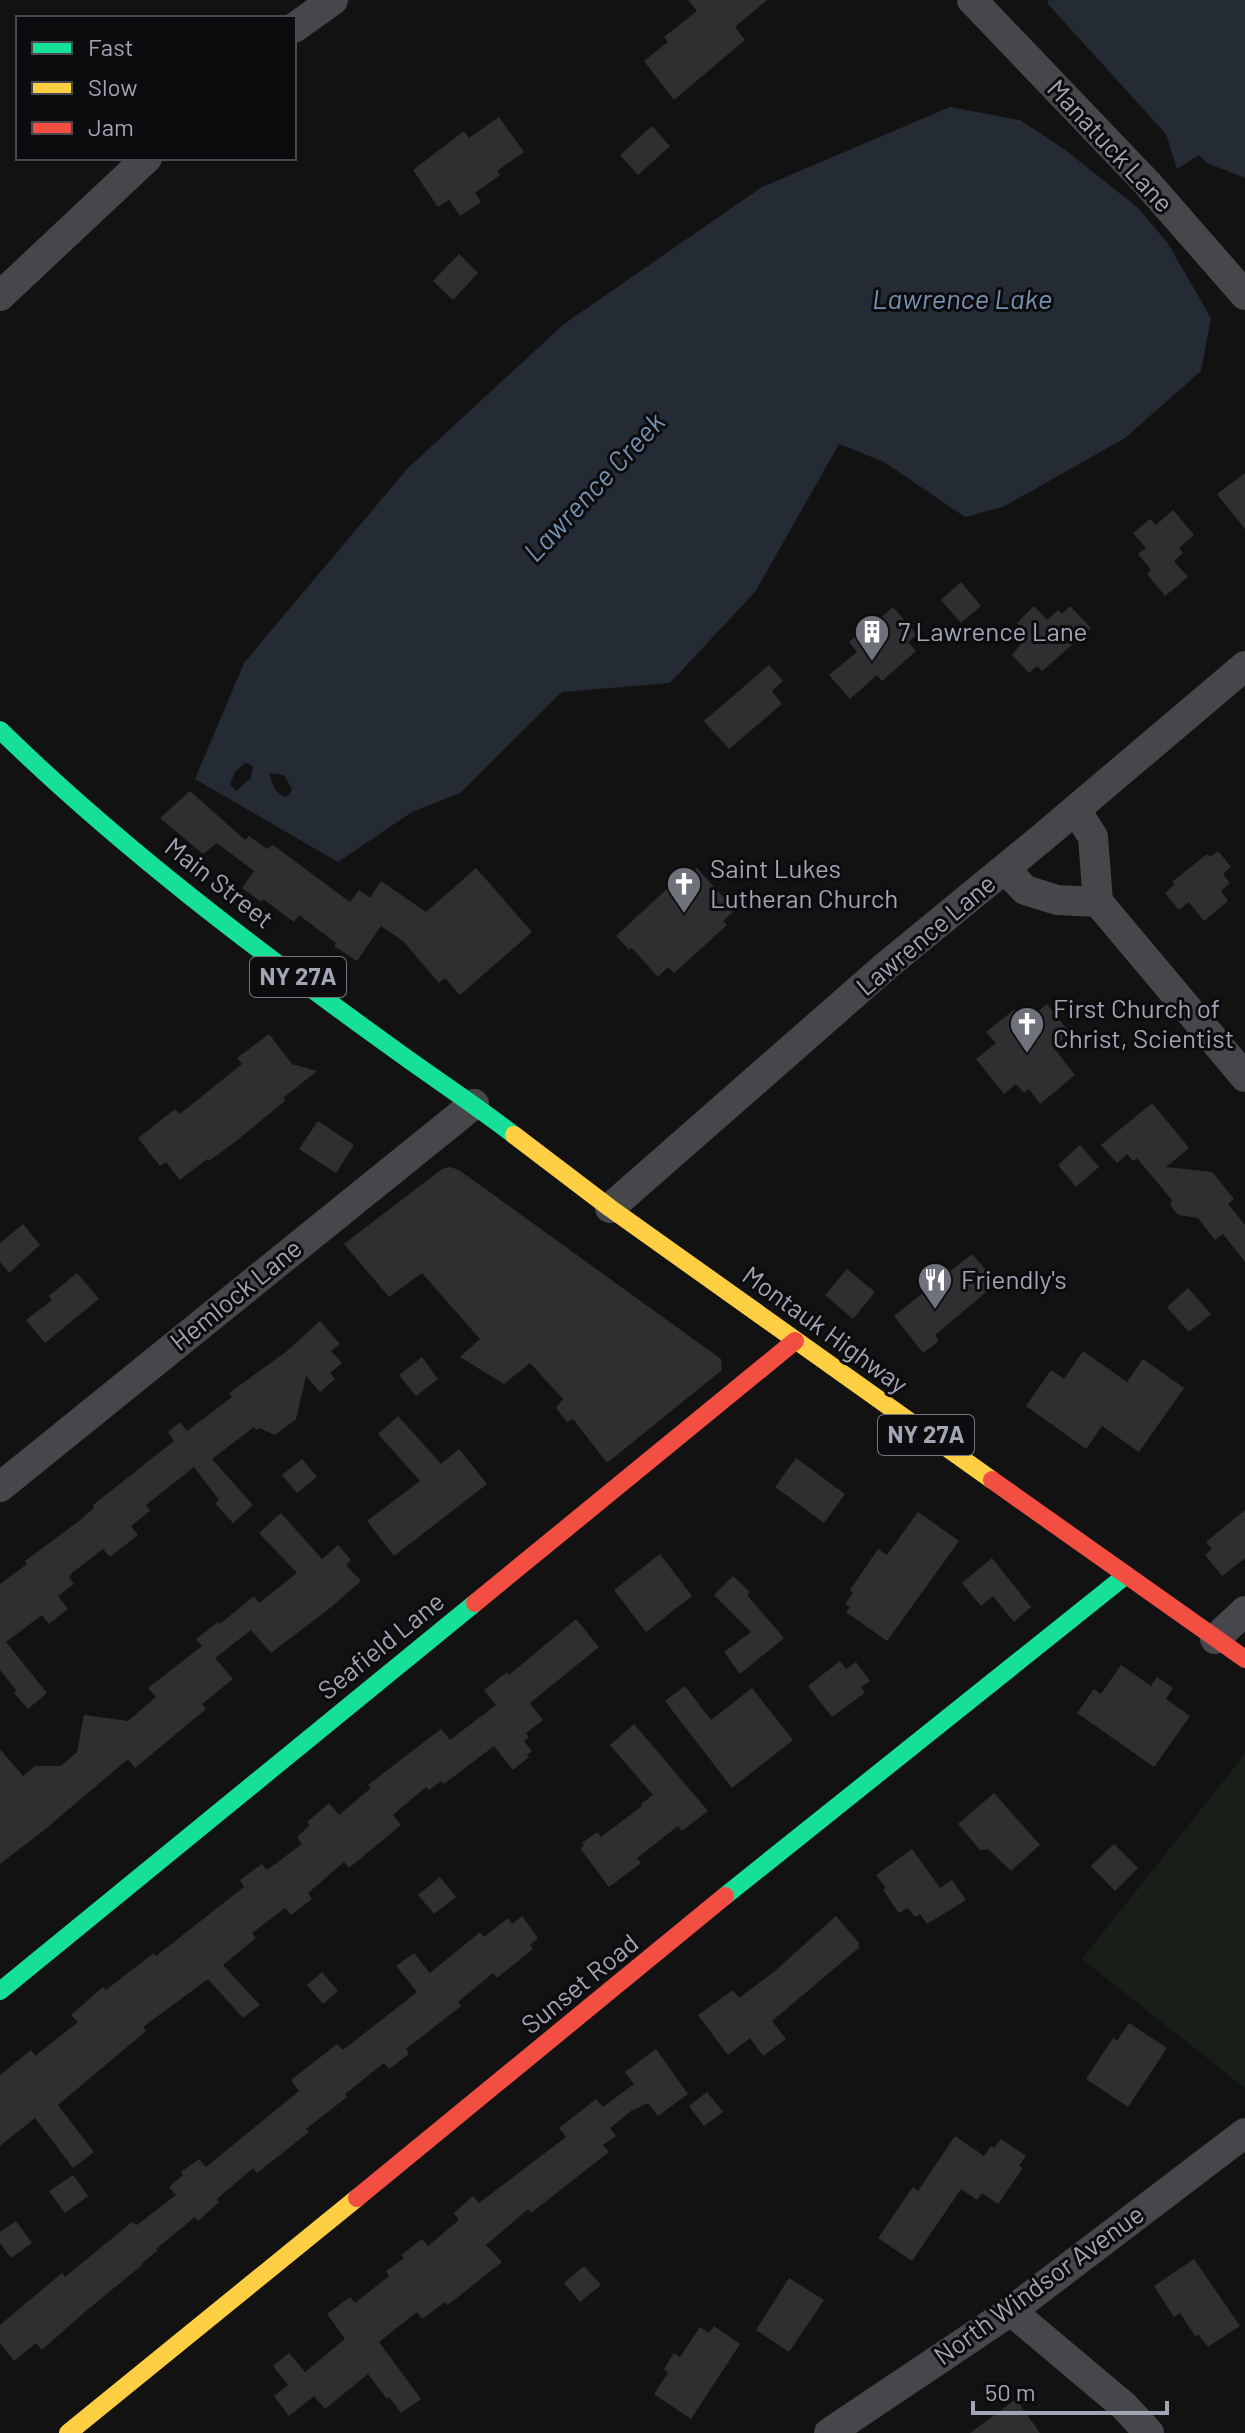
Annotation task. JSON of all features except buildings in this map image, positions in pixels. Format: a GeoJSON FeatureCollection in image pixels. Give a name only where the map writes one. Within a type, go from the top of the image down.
{"type":"FeatureCollection","features":[{"type":"Feature","properties":{"kind":"street"},"geometry":{"type":"LineString","coordinates":[[296,27],[333,0]]}},
{"type":"Feature","properties":{"kind":"street","name":"Manatuck Lane"},"geometry":{"type":"LineString","coordinates":[[972,0],[1147,183],[1245,295]]}},
{"type":"Feature","properties":{"kind":"street"},"geometry":{"type":"LineString","coordinates":[[0,296],[145,160]]}},
{"type":"Feature","properties":{"kind":"street","name":"Lawrence Lane"},"geometry":{"type":"LineString","coordinates":[[610,1208],[886,966],[1245,666]]}},
{"type":"Feature","properties":{"kind":"street","name":"Main Street"},"geometry":{"type":"LineString","coordinates":[[0,730],[39,768],[176,885],[610,1208]]}},
{"type":"Feature","properties":{"kind":"street"},"geometry":{"type":"LineString","coordinates":[[1076,810],[1093,837],[1098,902],[1245,1077]]}},
{"type":"Feature","properties":{"kind":"street"},"geometry":{"type":"LineString","coordinates":[[1005,869],[1025,890],[1057,900],[1098,902]]}},
{"type":"Feature","properties":{"kind":"street","name":"Hemlock Lane"},"geometry":{"type":"LineString","coordinates":[[0,1487],[474,1104]]}},
{"type":"Feature","properties":{"kind":"street","name":"Montauk Highway"},"geometry":{"type":"LineString","coordinates":[[610,1208],[1245,1659]]}},
{"type":"Feature","properties":{"kind":"street","name":"Seafield Lane"},"geometry":{"type":"LineString","coordinates":[[0,1991],[795,1341]]}},
{"type":"Feature","properties":{"kind":"street","name":"Sunset Road"},"geometry":{"type":"LineString","coordinates":[[68,2433],[948,1715],[1125,1576]]}},
{"type":"Feature","properties":{"kind":"street"},"geometry":{"type":"LineString","coordinates":[[1215,1639],[1245,1611]]}},
{"type":"Feature","properties":{"kind":"street","name":"North Windsor Avenue"},"geometry":{"type":"LineString","coordinates":[[829,2433],[1011,2311],[1245,2133]]}},
{"type":"Feature","properties":{"kind":"street"},"geometry":{"type":"LineString","coordinates":[[1011,2311],[1124,2406],[1149,2433]]}},
{"type":"Feature","properties":{"kind":"shaded area"},"geometry":{"type":"Polygon","coordinates":[[[1245,1754],[1245,2088],[1082,1959],[1245,1754]]]}},
{"type":"Feature","properties":{"kind":"water"},"geometry":{"type":"Polygon","coordinates":[[[1049,0],[1245,0],[1245,178],[1207,163],[1199,155],[1177,169],[1166,134],[1047,3],[1049,0]]]}},
{"type":"Feature","properties":{"kind":"water","name":"Lawrence Lake"},"geometry":{"type":"Polygon","coordinates":[[[950,107],[1020,120],[1064,149],[1137,207],[1167,242],[1211,318],[1201,371],[1125,438],[1003,507],[965,517],[884,462],[839,444],[755,592],[670,683],[562,692],[460,793],[412,812],[338,862],[195,779],[244,663],[407,469],[564,324],[762,187],[950,107]],[[245,763],[235,772],[230,784],[236,791],[251,778],[253,766],[245,763]],[[269,773],[275,790],[284,797],[289,795],[292,789],[284,775],[269,773]]]}},
{"type":"Feature","properties":{"kind":"traffic: fast"},"geometry":{"type":"LineString","coordinates":[[0,730],[93,815],[190,896],[340,1010],[514,1135]]}},
{"type":"Feature","properties":{"kind":"traffic: fast"},"geometry":{"type":"LineString","coordinates":[[725,1896],[1125,1576]]}},
{"type":"Feature","properties":{"kind":"traffic: fast"},"geometry":{"type":"LineString","coordinates":[[0,1991],[475,1603]]}},
{"type":"Feature","properties":{"kind":"traffic: slow"},"geometry":{"type":"LineString","coordinates":[[514,1135],[610,1208],[992,1480]]}},
{"type":"Feature","properties":{"kind":"traffic: slow"},"geometry":{"type":"LineString","coordinates":[[68,2433],[357,2198]]}},
{"type":"Feature","properties":{"kind":"traffic: jam"},"geometry":{"type":"LineString","coordinates":[[475,1603],[795,1341]]}},
{"type":"Feature","properties":{"kind":"traffic: jam"},"geometry":{"type":"LineString","coordinates":[[992,1480],[1245,1659]]}},
{"type":"Feature","properties":{"kind":"traffic: jam"},"geometry":{"type":"LineString","coordinates":[[357,2198],[725,1896]]}},
{"type":"Feature","properties":{"kind":"place","name":"7 Lawrence Lane"},"geometry":{"type":"Point","coordinates":[872,663]}},
{"type":"Feature","properties":{"kind":"place","name":"Saint Lukes Lutheran Church"},"geometry":{"type":"Point","coordinates":[684,915]}},
{"type":"Feature","properties":{"kind":"place","name":"First Church of Christ, Scientist"},"geometry":{"type":"Point","coordinates":[1027,1055]}},
{"type":"Feature","properties":{"kind":"place","name":"Friendly's"},"geometry":{"type":"Point","coordinates":[935,1311]}},
{"type":"Feature","properties":{"kind":"water label","name":"Lawrence Creek"},"geometry":{"type":"Point","coordinates":[594,487]}}]}
